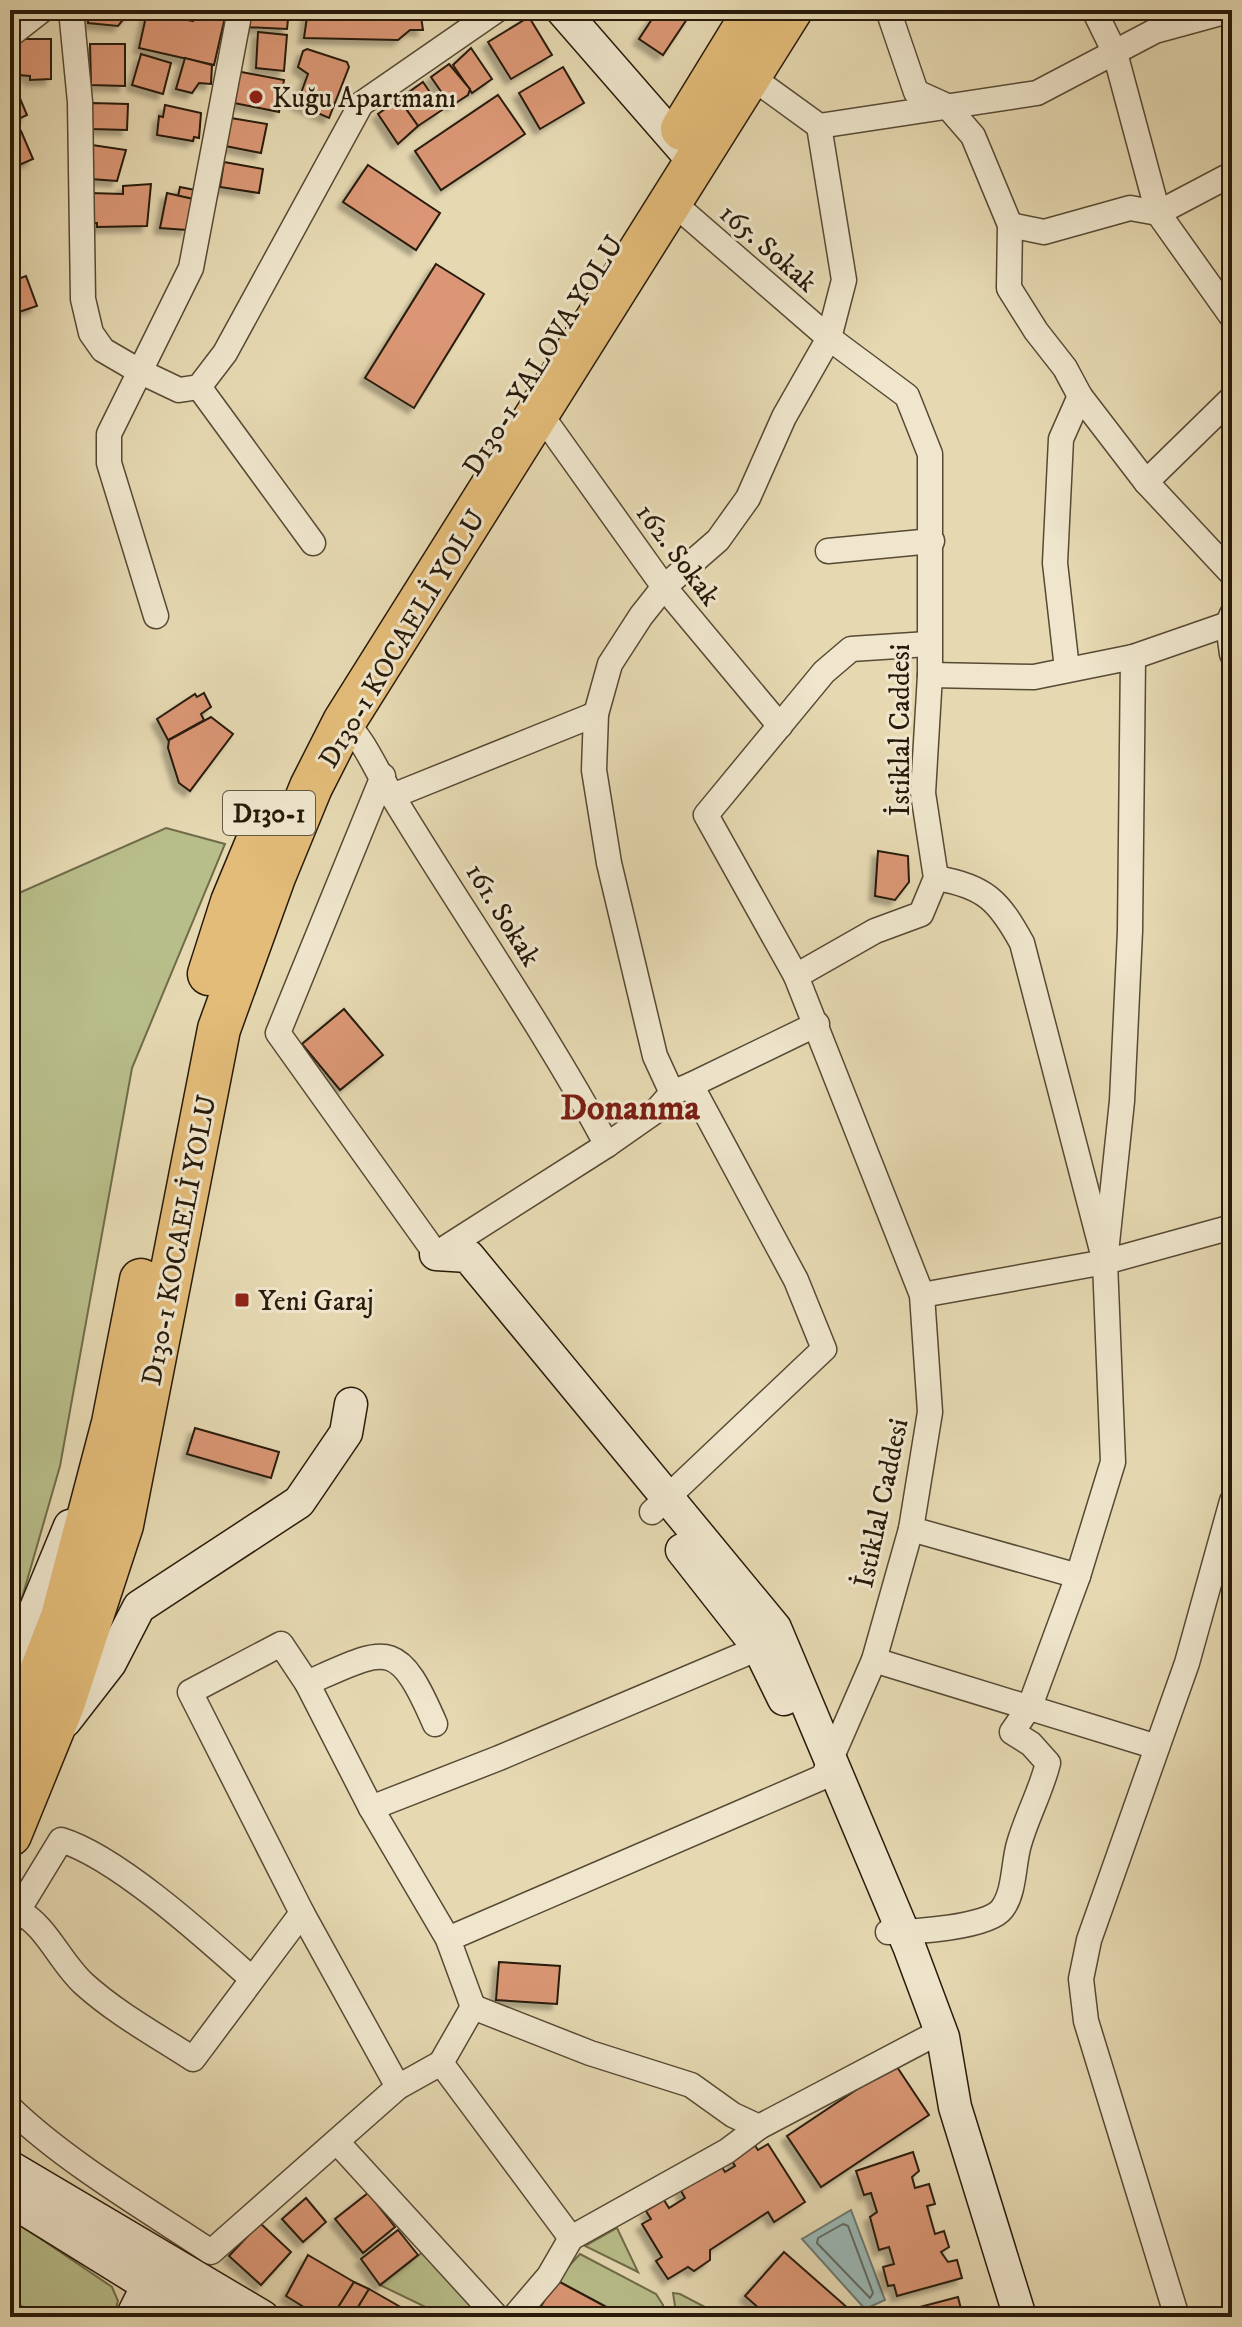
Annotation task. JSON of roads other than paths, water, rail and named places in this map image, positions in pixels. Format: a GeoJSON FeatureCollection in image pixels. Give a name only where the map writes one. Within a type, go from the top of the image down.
{"type":"FeatureCollection","features":[{"type":"Feature","properties":{"kind":"highway","name":"D130-1 YALOVA YOLU"},"geometry":{"type":"LineString","coordinates":[[25,1742],[62,1617],[113,1423],[188,1040],[232,902],[286,772],[361,641],[685,151],[755,10]]}},
{"type":"Feature","properties":{"kind":"highway","name":"D130-1 KOCAELİ YOLU"},"geometry":{"type":"LineString","coordinates":[[10,1835],[25,1742],[63,1705],[122,1525],[219,1029],[274,877],[311,787],[344,722],[671,201],[685,151],[750,76],[791,10]]}},
{"type":"Feature","properties":{"kind":"street"},"geometry":{"type":"LineString","coordinates":[[10,35],[42,10]]}},
{"type":"Feature","properties":{"kind":"street"},"geometry":{"type":"LineString","coordinates":[[71,10],[80,102],[83,299],[91,333],[103,350],[179,390],[199,387],[225,353],[361,104],[497,10]]}},
{"type":"Feature","properties":{"kind":"street"},"geometry":{"type":"LineString","coordinates":[[156,616],[109,463],[109,434],[191,268],[240,10]]}},
{"type":"Feature","properties":{"kind":"street"},"geometry":{"type":"LineString","coordinates":[[562,10],[685,151]]}},
{"type":"Feature","properties":{"kind":"street"},"geometry":{"type":"LineString","coordinates":[[888,10],[916,92],[947,106],[973,136],[1010,225],[1009,288],[1065,368],[1080,396],[1146,482],[1232,574]]}},
{"type":"Feature","properties":{"kind":"street"},"geometry":{"type":"LineString","coordinates":[[1094,10],[1115,53],[1158,213],[1232,317]]}},
{"type":"Feature","properties":{"kind":"street"},"geometry":{"type":"LineString","coordinates":[[750,76],[819,126],[1037,93],[1155,31],[1232,10]]}},
{"type":"Feature","properties":{"kind":"street"},"geometry":{"type":"LineString","coordinates":[[659,1505],[824,1349],[796,1280],[682,1089],[655,1056],[609,863],[594,770],[596,714],[610,664],[664,587],[718,540],[748,498],[784,417],[829,338],[844,280],[819,126]]}},
{"type":"Feature","properties":{"kind":"street"},"geometry":{"type":"LineString","coordinates":[[1010,225],[1044,232],[1130,208],[1158,213],[1232,174]]}},
{"type":"Feature","properties":{"kind":"street","name":"165. Sokak"},"geometry":{"type":"LineString","coordinates":[[671,201],[829,338]]}},
{"type":"Feature","properties":{"kind":"street","name":"İstiklal Caddesi"},"geometry":{"type":"LineString","coordinates":[[829,338],[907,396],[930,454],[930,675],[923,793],[936,878]]}},
{"type":"Feature","properties":{"kind":"street"},"geometry":{"type":"LineString","coordinates":[[199,387],[313,543]]}},
{"type":"Feature","properties":{"kind":"street"},"geometry":{"type":"LineString","coordinates":[[1067,669],[1055,563],[1061,439],[1080,396]]}},
{"type":"Feature","properties":{"kind":"street"},"geometry":{"type":"LineString","coordinates":[[1146,482],[1232,398]]}},
{"type":"Feature","properties":{"kind":"street","name":"162. Sokak"},"geometry":{"type":"LineString","coordinates":[[539,412],[664,587],[780,726]]}},
{"type":"Feature","properties":{"kind":"street"},"geometry":{"type":"LineString","coordinates":[[828,551],[932,541]]}},
{"type":"Feature","properties":{"kind":"street"},"geometry":{"type":"LineString","coordinates":[[930,675],[1034,677],[1133,657],[1230,619],[1232,654]]}},
{"type":"Feature","properties":{"kind":"street"},"geometry":{"type":"LineString","coordinates":[[780,726],[824,672],[851,649],[928,644]]}},
{"type":"Feature","properties":{"kind":"street"},"geometry":{"type":"LineString","coordinates":[[896,1932],[939,1929],[1000,1912],[1007,1899],[1019,1843],[1048,1763],[1031,1744],[1012,1732],[1030,1706],[1078,1576],[1113,1462],[1105,1262],[1122,1101],[1130,931],[1133,657]]}},
{"type":"Feature","properties":{"kind":"street"},"geometry":{"type":"LineString","coordinates":[[596,714],[389,785],[278,1033],[436,1254],[457,1257],[533,1346],[767,1638],[827,1768],[896,1932],[934,2034],[1020,2317]]}},
{"type":"Feature","properties":{"kind":"street","name":"161. Sokak"},"geometry":{"type":"LineString","coordinates":[[344,722],[355,730],[562,1062],[607,1145]]}},
{"type":"Feature","properties":{"kind":"street","name":"İstiklal Caddesi"},"geometry":{"type":"LineString","coordinates":[[780,726],[706,815],[796,976],[922,1295],[930,1412],[911,1529],[874,1660],[827,1768]]}},
{"type":"Feature","properties":{"kind":"street"},"geometry":{"type":"LineString","coordinates":[[796,976],[875,931],[921,914],[936,878],[967,883],[1004,910],[1022,943],[1105,1262]]}},
{"type":"Feature","properties":{"kind":"street"},"geometry":{"type":"LineString","coordinates":[[436,1254],[607,1145],[682,1089],[817,1024]]}},
{"type":"Feature","properties":{"kind":"street"},"geometry":{"type":"LineString","coordinates":[[922,1295],[1105,1262],[1232,1227]]}},
{"type":"Feature","properties":{"kind":"street"},"geometry":{"type":"LineString","coordinates":[[25,1742],[69,1715],[110,1663],[139,1607],[299,1502],[346,1433],[351,1404]]}},
{"type":"Feature","properties":{"kind":"street"},"geometry":{"type":"LineString","coordinates":[[10,1671],[113,1423]]}},
{"type":"Feature","properties":{"kind":"street"},"geometry":{"type":"LineString","coordinates":[[1177,2317],[1103,2081],[1086,2021],[1081,1979],[1089,1940],[1210,1589],[1232,1501]]}},
{"type":"Feature","properties":{"kind":"street"},"geometry":{"type":"LineString","coordinates":[[911,1529],[1078,1576]]}},
{"type":"Feature","properties":{"kind":"street"},"geometry":{"type":"LineString","coordinates":[[371,1808],[499,1758],[767,1638]]}},
{"type":"Feature","properties":{"kind":"street"},"geometry":{"type":"LineString","coordinates":[[398,2087],[302,1913],[190,1692],[281,1644],[307,1683],[371,1808],[448,1939],[473,2007],[590,2053],[691,2085],[733,2115],[759,2127]]}},
{"type":"Feature","properties":{"kind":"street"},"geometry":{"type":"LineString","coordinates":[[307,1683],[371,1655],[396,1659],[416,1679],[435,1724]]}},
{"type":"Feature","properties":{"kind":"street"},"geometry":{"type":"LineString","coordinates":[[874,1660],[1157,1747]]}},
{"type":"Feature","properties":{"kind":"street"},"geometry":{"type":"LineString","coordinates":[[448,1939],[827,1768]]}},
{"type":"Feature","properties":{"kind":"street"},"geometry":{"type":"LineString","coordinates":[[251,1978],[200,1932],[118,1871],[80,1846],[61,1840],[14,1917],[37,1921],[49,1944],[84,1984],[193,2059],[302,1913]]}},
{"type":"Feature","properties":{"kind":"street"},"geometry":{"type":"LineString","coordinates":[[10,2108],[127,2196],[211,2252],[398,2087],[441,2063],[473,2007]]}},
{"type":"Feature","properties":{"kind":"street"},"geometry":{"type":"LineString","coordinates":[[514,2317],[549,2276],[571,2238],[727,2151],[759,2127],[934,2034]]}},
{"type":"Feature","properties":{"kind":"street"},"geometry":{"type":"LineString","coordinates":[[934,2034],[967,2186],[1008,2317]]}},
{"type":"Feature","properties":{"kind":"street"},"geometry":{"type":"LineString","coordinates":[[441,2063],[571,2238]]}},
{"type":"Feature","properties":{"kind":"street"},"geometry":{"type":"LineString","coordinates":[[338,2143],[497,2317]]}},
{"type":"Feature","properties":{"kind":"street"},"geometry":{"type":"LineString","coordinates":[[10,2167],[209,2317]]}},
{"type":"Feature","properties":{"kind":"street"},"geometry":{"type":"LineString","coordinates":[[10,2200],[165,2286],[263,2317]]}},
{"type":"Feature","properties":{"kind":"street"},"geometry":{"type":"LineString","coordinates":[[132,2317],[165,2286]]}},
{"type":"Feature","properties":{"kind":"water"},"geometry":{"type":"Polygon","coordinates":[[[851,2210],[885,2300],[865,2309],[802,2239],[851,2210]]]}},
{"type":"Feature","properties":{"kind":"place","name":"Kuğu Apartmanı"},"geometry":{"type":"Point","coordinates":[256,97]}},
{"type":"Feature","properties":{"kind":"place","name":"Yeni Garaj"},"geometry":{"type":"Point","coordinates":[242,1300]}},
{"type":"Feature","properties":{"kind":"district","name":"Donanma"},"geometry":{"type":"Point","coordinates":[630,1106]}}]}
